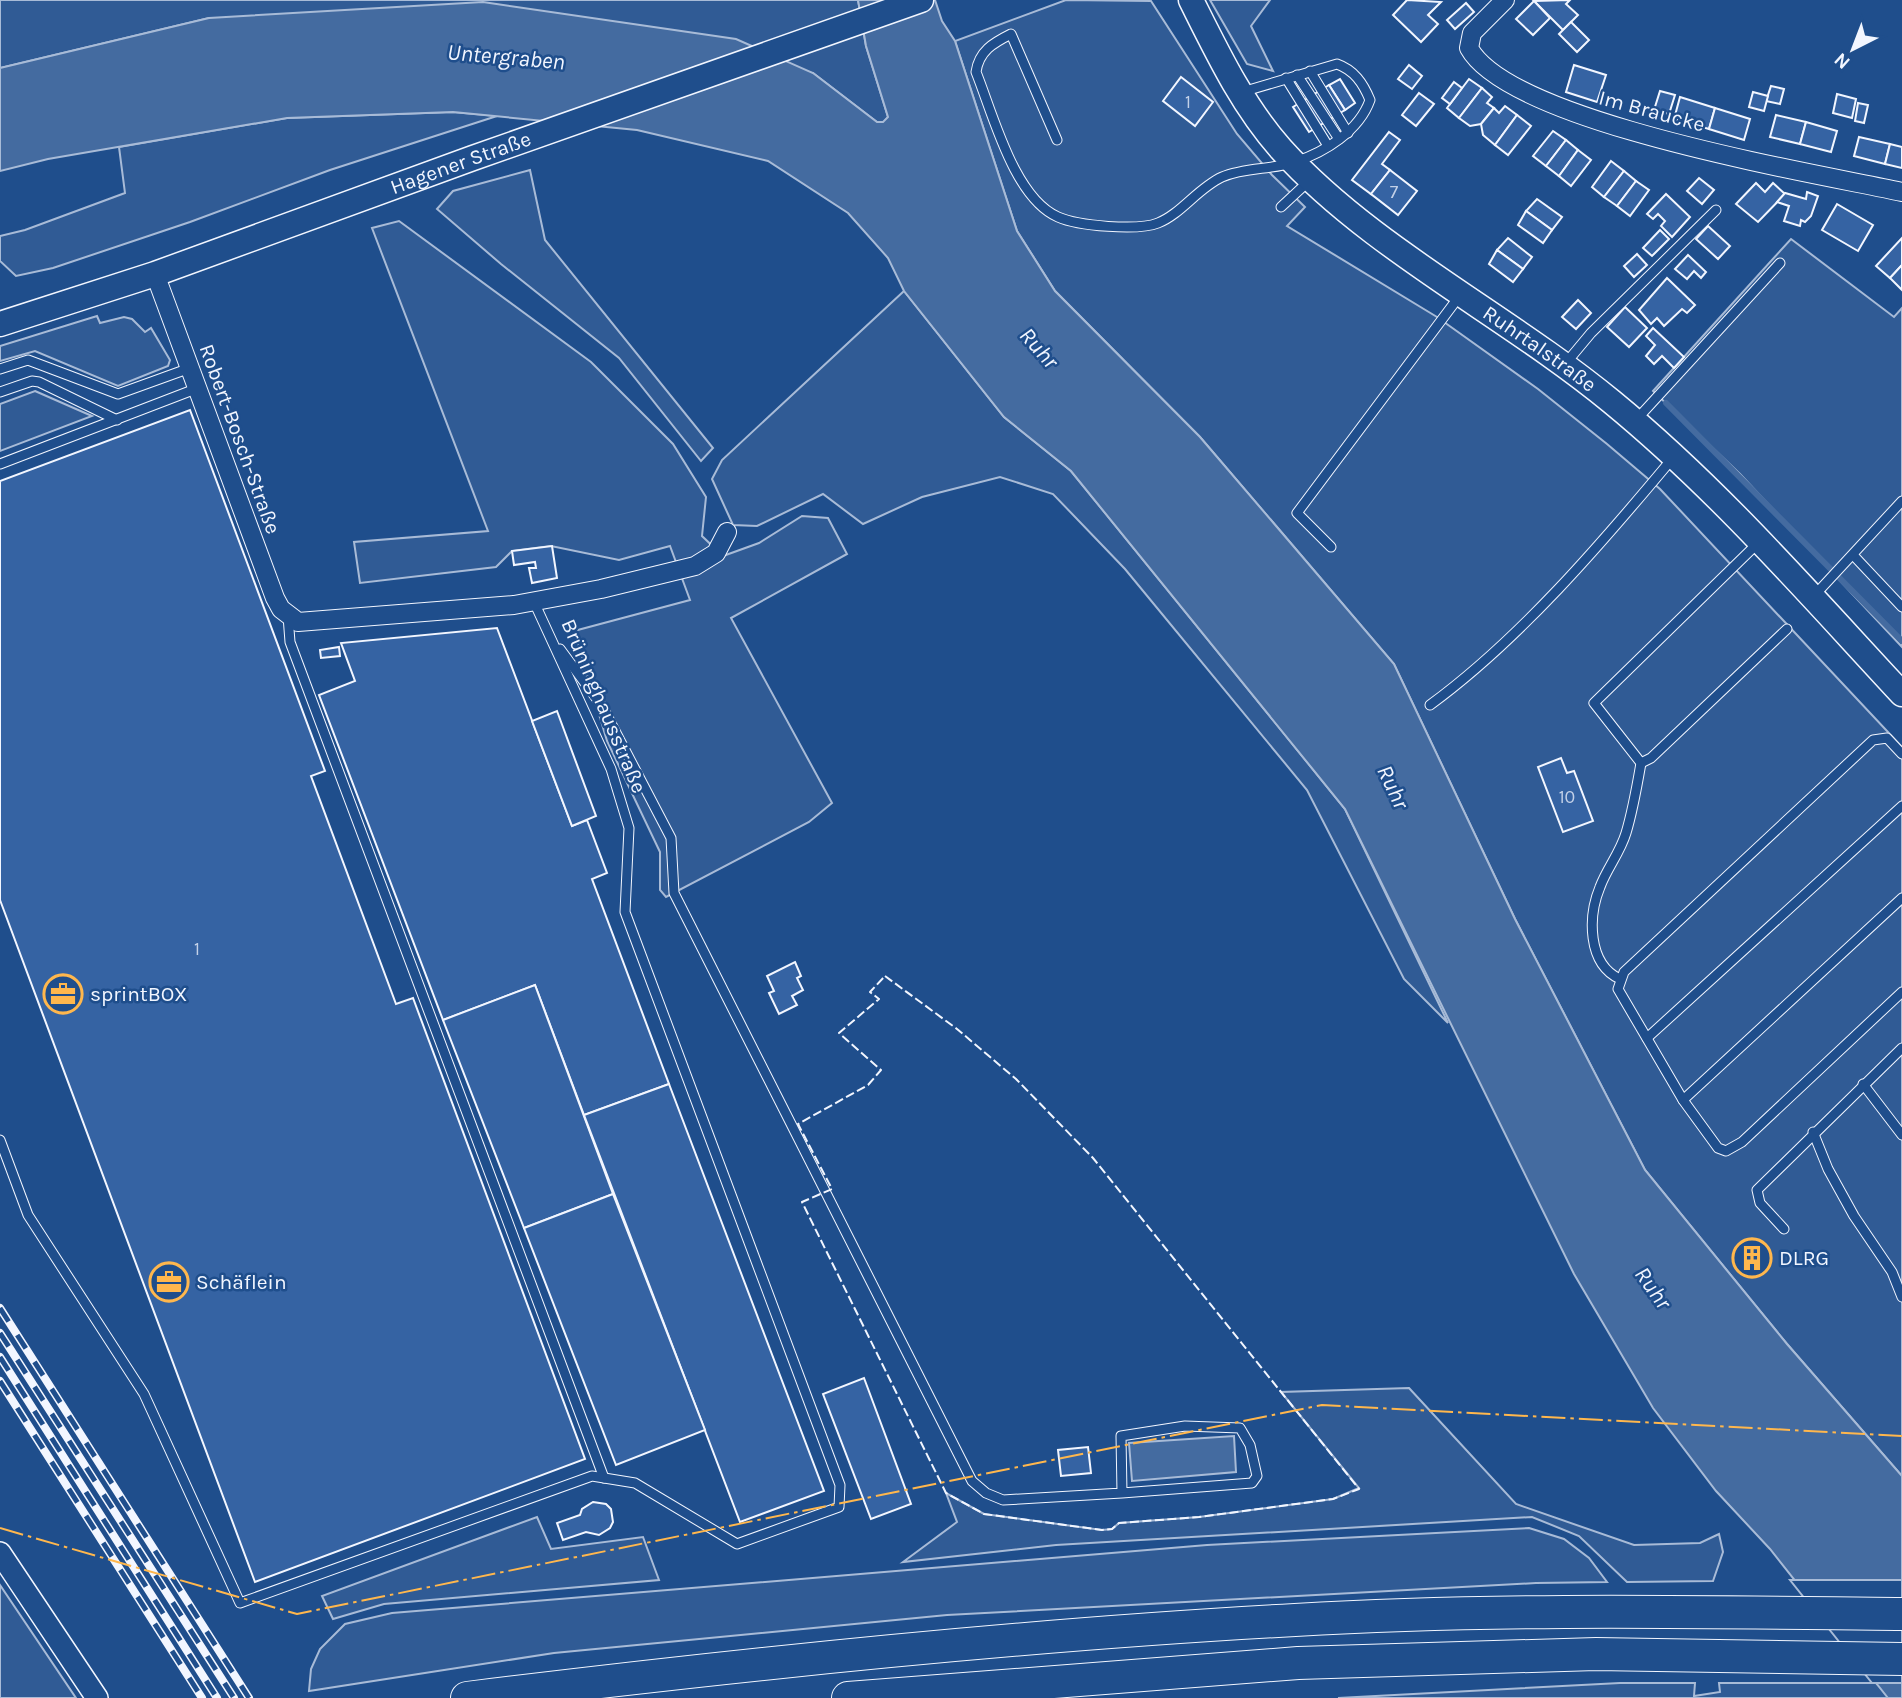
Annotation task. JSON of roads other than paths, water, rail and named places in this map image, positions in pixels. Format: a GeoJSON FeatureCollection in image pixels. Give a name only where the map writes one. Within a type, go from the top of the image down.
{"type":"FeatureCollection","features":[{"type":"Feature","properties":{"kind":"highway"},"geometry":{"type":"LineString","coordinates":[[467,1698],[856,1654],[1295,1620],[1560,1611],[1902,1614]]}},
{"type":"Feature","properties":{"kind":"highway"},"geometry":{"type":"LineString","coordinates":[[848,1698],[1298,1663],[1596,1654],[1902,1659]]}},
{"type":"Feature","properties":{"kind":"main road","name":"Hagener Straße"},"geometry":{"type":"LineString","coordinates":[[0,324],[155,274],[921,0]]}},
{"type":"Feature","properties":{"kind":"main road","name":"Ruhrtalstraße"},"geometry":{"type":"LineString","coordinates":[[1191,0],[1240,92],[1303,171],[1352,214],[1565,365],[1635,422],[1760,541],[1902,694]]}},
{"type":"Feature","properties":{"kind":"street","name":"Im Braucke"},"geometry":{"type":"LineString","coordinates":[[1505,0],[1472,33],[1469,48],[1480,62],[1504,80],[1548,103],[1628,132],[1902,192]]}},
{"type":"Feature","properties":{"kind":"street","name":"Robert-Bosch-Straße"},"geometry":{"type":"LineString","coordinates":[[155,274],[275,598],[288,616]]}},
{"type":"Feature","properties":{"kind":"street","name":"Brüninghausstraße"},"geometry":{"type":"LineString","coordinates":[[288,616],[298,622],[313,622],[534,602],[695,566],[716,553],[727,532]]}},
{"type":"Feature","properties":{"kind":"street"},"geometry":{"type":"LineString","coordinates":[[0,1553],[97,1698]]}},
{"type":"Feature","properties":{"kind":"lane"},"geometry":{"type":"LineString","coordinates":[[1057,140],[1011,34],[990,44],[977,60],[976,72],[1019,178],[1034,198],[1058,217],[1133,228],[1158,223],[1224,176],[1303,171]]}},
{"type":"Feature","properties":{"kind":"lane"},"geometry":{"type":"LineString","coordinates":[[1240,92],[1337,64],[1348,68],[1365,88],[1370,100],[1365,114],[1348,133],[1328,146],[1303,171],[1281,207]]}},
{"type":"Feature","properties":{"kind":"lane"},"geometry":{"type":"LineString","coordinates":[[1310,71],[1348,133]]}},
{"type":"Feature","properties":{"kind":"lane"},"geometry":{"type":"LineString","coordinates":[[1297,75],[1339,139]]}},
{"type":"Feature","properties":{"kind":"lane"},"geometry":{"type":"LineString","coordinates":[[1286,78],[1328,146]]}},
{"type":"Feature","properties":{"kind":"lane"},"geometry":{"type":"LineString","coordinates":[[1565,365],[1591,333],[1716,210]]}},
{"type":"Feature","properties":{"kind":"lane"},"geometry":{"type":"LineString","coordinates":[[1635,422],[1780,263]]}},
{"type":"Feature","properties":{"kind":"lane"},"geometry":{"type":"LineString","coordinates":[[1331,547],[1297,513],[1462,293]]}},
{"type":"Feature","properties":{"kind":"lane"},"geometry":{"type":"LineString","coordinates":[[0,369],[28,359],[118,394],[190,368]]}},
{"type":"Feature","properties":{"kind":"lane"},"geometry":{"type":"LineString","coordinates":[[0,392],[32,381],[39,382],[117,420]]}},
{"type":"Feature","properties":{"kind":"lane"},"geometry":{"type":"LineString","coordinates":[[0,464],[198,388]]}},
{"type":"Feature","properties":{"kind":"lane"},"geometry":{"type":"LineString","coordinates":[[1430,705],[1467,678],[1543,601],[1612,530],[1674,457]]}},
{"type":"Feature","properties":{"kind":"lane"},"geometry":{"type":"LineString","coordinates":[[1812,598],[1854,556],[1902,501]]}},
{"type":"Feature","properties":{"kind":"lane"},"geometry":{"type":"LineString","coordinates":[[1641,763],[1594,703],[1760,541]]}},
{"type":"Feature","properties":{"kind":"lane"},"geometry":{"type":"LineString","coordinates":[[1854,556],[1902,607]]}},
{"type":"Feature","properties":{"kind":"lane","name":"Brüninghausstraße"},"geometry":{"type":"LineString","coordinates":[[534,602],[611,769],[629,828],[625,912],[840,1485],[839,1507],[737,1544],[635,1483],[604,1478]]}},
{"type":"Feature","properties":{"kind":"lane"},"geometry":{"type":"LineString","coordinates":[[288,616],[290,642],[604,1478]]}},
{"type":"Feature","properties":{"kind":"lane"},"geometry":{"type":"LineString","coordinates":[[1641,763],[1651,758],[1699,714],[1787,629]]}},
{"type":"Feature","properties":{"kind":"lane"},"geometry":{"type":"LineString","coordinates":[[549,634],[603,706],[671,838],[674,893],[971,1481],[986,1493],[1003,1500],[1122,1493],[1252,1483],[1257,1476],[1250,1445],[1240,1428],[1185,1426],[1121,1436],[1122,1493]]}},
{"type":"Feature","properties":{"kind":"lane"},"geometry":{"type":"LineString","coordinates":[[1902,754],[1887,738],[1873,740],[1620,979],[1618,989],[1683,1100],[1718,1148],[1726,1151],[1742,1142],[1902,992]]}},
{"type":"Feature","properties":{"kind":"lane"},"geometry":{"type":"LineString","coordinates":[[1620,979],[1610,975],[1601,963],[1594,945],[1592,919],[1599,888],[1626,833],[1641,763]]}},
{"type":"Feature","properties":{"kind":"lane"},"geometry":{"type":"LineString","coordinates":[[1647,1038],[1902,806]]}},
{"type":"Feature","properties":{"kind":"lane"},"geometry":{"type":"LineString","coordinates":[[1683,1100],[1902,898]]}},
{"type":"Feature","properties":{"kind":"lane"},"geometry":{"type":"LineString","coordinates":[[1784,1229],[1760,1203],[1757,1190],[1813,1132],[1902,1048]]}},
{"type":"Feature","properties":{"kind":"lane"},"geometry":{"type":"LineString","coordinates":[[1863,1084],[1902,1135]]}},
{"type":"Feature","properties":{"kind":"lane"},"geometry":{"type":"LineString","coordinates":[[1813,1132],[1835,1181],[1854,1216],[1892,1272],[1902,1297]]}},
{"type":"Feature","properties":{"kind":"lane"},"geometry":{"type":"LineString","coordinates":[[0,1140],[28,1215],[144,1394],[240,1603],[592,1476],[604,1478]]}},
{"type":"Feature","properties":{"kind":"water"},"geometry":{"type":"Polygon","coordinates":[[[858,0],[935,0],[942,21],[955,41],[1017,231],[1055,291],[1200,437],[1394,664],[1515,919],[1645,1170],[1787,1344],[1902,1476],[1902,1698],[1888,1698],[1770,1549],[1716,1491],[1653,1408],[1574,1274],[1345,809],[1071,471],[1004,417],[904,291],[888,258],[848,213],[768,161],[637,130],[453,112],[287,118],[48,159],[0,171],[0,68],[209,18],[483,2],[736,39],[813,73],[877,122],[883,122],[888,117],[866,46],[858,0]]]}},
{"type":"Feature","properties":{"kind":"water"},"geometry":{"type":"Polygon","coordinates":[[[1234,1436],[1236,1472],[1132,1481],[1129,1443],[1234,1436]]]}},
{"type":"Feature","properties":{"kind":"waterway"},"geometry":{"type":"LineString","coordinates":[[1666,403],[1902,641]]}},
{"type":"Feature","properties":{"kind":"railway"},"geometry":{"type":"LineString","coordinates":[[0,1308],[249,1698]]}},
{"type":"Feature","properties":{"kind":"railway"},"geometry":{"type":"LineString","coordinates":[[0,1333],[234,1698]]}},
{"type":"Feature","properties":{"kind":"railway"},"geometry":{"type":"LineString","coordinates":[[0,1357],[217,1698]]}},
{"type":"Feature","properties":{"kind":"railway"},"geometry":{"type":"LineString","coordinates":[[0,1381],[202,1698]]}},
{"type":"Feature","properties":{"kind":"place","name":"sprintBOX"},"geometry":{"type":"Point","coordinates":[63,994]}},
{"type":"Feature","properties":{"kind":"place","name":"DLRG"},"geometry":{"type":"Point","coordinates":[1752,1258]}},
{"type":"Feature","properties":{"kind":"place","name":"Schäflein"},"geometry":{"type":"Point","coordinates":[169,1282]}},
{"type":"Feature","properties":{"kind":"water label","name":"Untergraben"},"geometry":{"type":"Point","coordinates":[506,57]}},
{"type":"Feature","properties":{"kind":"water label","name":"Ruhr"},"geometry":{"type":"Point","coordinates":[1039,348]}},
{"type":"Feature","properties":{"kind":"water label","name":"Ruhr"},"geometry":{"type":"Point","coordinates":[1393,787]}},
{"type":"Feature","properties":{"kind":"water label","name":"Ruhr"},"geometry":{"type":"Point","coordinates":[1653,1288]}}]}
